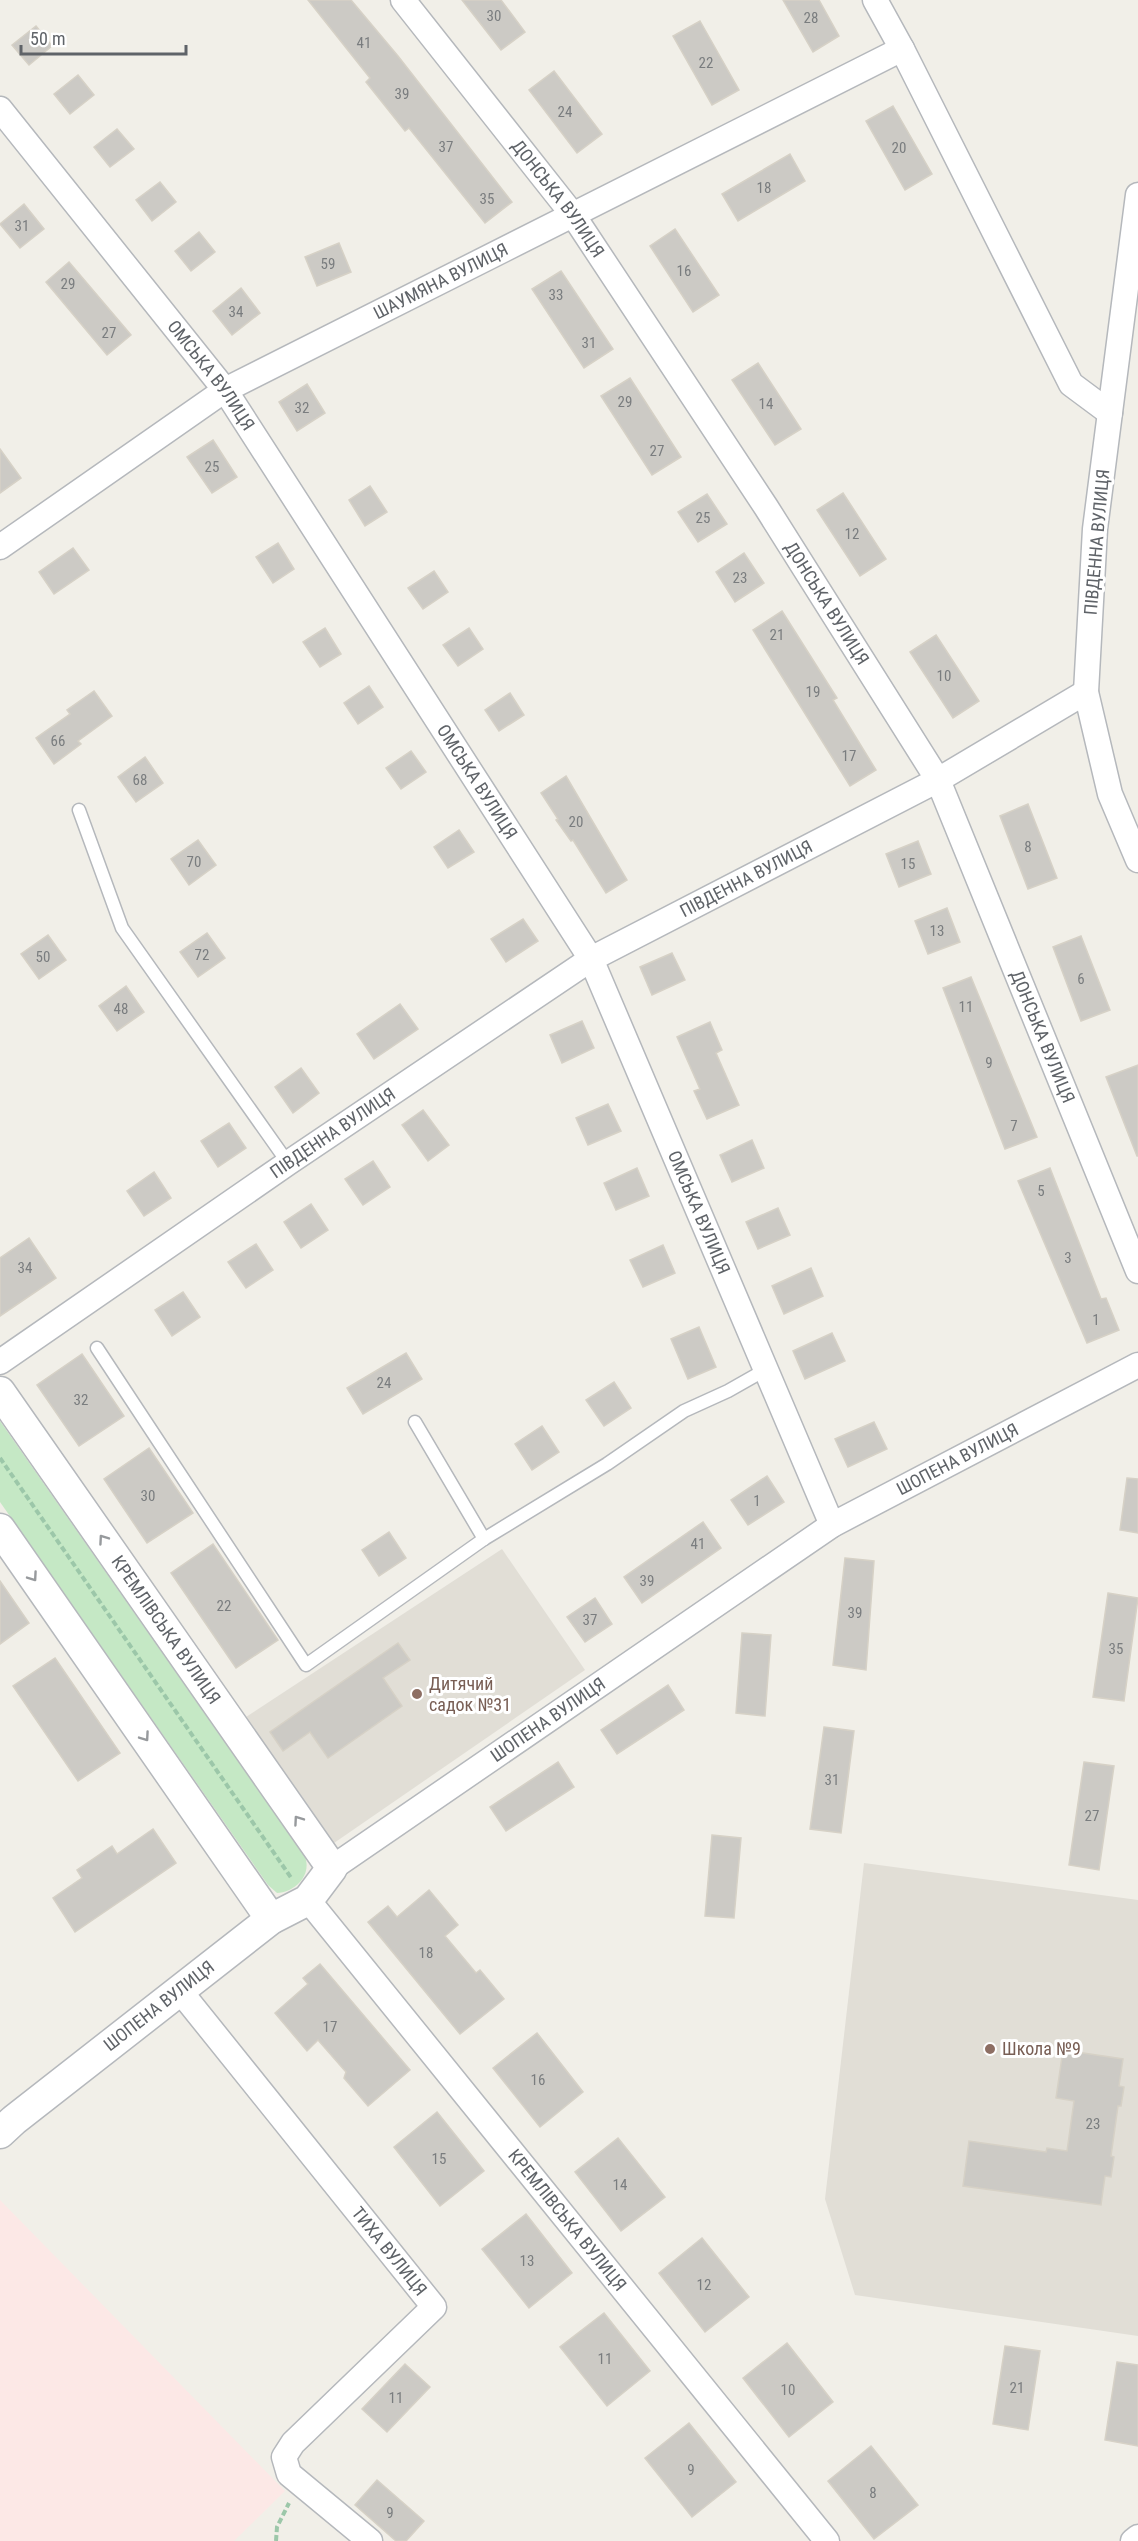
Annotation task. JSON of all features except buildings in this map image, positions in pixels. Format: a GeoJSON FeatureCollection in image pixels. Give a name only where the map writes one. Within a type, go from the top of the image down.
{"type":"FeatureCollection","features":[{"type":"Feature","properties":{"kind":"street","name":"ДОНСЬКА ВУЛИЦЯ"},"geometry":{"type":"LineString","coordinates":[[404,0],[573,215],[766,507],[938,780],[1138,1271]]}},
{"type":"Feature","properties":{"kind":"street"},"geometry":{"type":"LineString","coordinates":[[875,0],[1071,384],[1110,413]]}},
{"type":"Feature","properties":{"kind":"street","name":"ШАУМЯНА ВУЛИЦЯ"},"geometry":{"type":"LineString","coordinates":[[0,547],[225,390],[902,49]]}},
{"type":"Feature","properties":{"kind":"street","name":"ОМСЬКА ВУЛИЦЯ"},"geometry":{"type":"LineString","coordinates":[[0,109],[225,390],[591,959],[832,1525]]}},
{"type":"Feature","properties":{"kind":"street","name":"ПІВДЕННА ВУЛИЦЯ"},"geometry":{"type":"LineString","coordinates":[[0,1362],[288,1162],[591,959],[938,780],[1086,692],[1095,529],[1138,195]]}},
{"type":"Feature","properties":{"kind":"street"},"geometry":{"type":"LineString","coordinates":[[1086,692],[1110,794],[1138,860]]}},
{"type":"Feature","properties":{"kind":"street","name":"ШОПЕНА ВУЛИЦЯ"},"geometry":{"type":"LineString","coordinates":[[0,2133],[271,1919],[308,1900],[332,1868],[832,1525],[1138,1365]]}},
{"type":"Feature","properties":{"kind":"street","name":"КРЕМЛІВСЬКА ВУЛИЦЯ"},"geometry":{"type":"LineString","coordinates":[[0,1392],[332,1868]]}},
{"type":"Feature","properties":{"kind":"street"},"geometry":{"type":"LineString","coordinates":[[0,1529],[271,1919]]}},
{"type":"Feature","properties":{"kind":"street","name":"КРЕМЛІВСЬКА ВУЛИЦЯ"},"geometry":{"type":"LineString","coordinates":[[308,1900],[827,2541]]}},
{"type":"Feature","properties":{"kind":"street","name":"ТИХА ВУЛИЦЯ"},"geometry":{"type":"LineString","coordinates":[[180,1990],[434,2307],[293,2443],[284,2457],[288,2474],[370,2541]]}},
{"type":"Feature","properties":{"kind":"street"},"geometry":{"type":"LineString","coordinates":[[1133,2541],[1138,2537]]}},
{"type":"Feature","properties":{"kind":"lane"},"geometry":{"type":"LineString","coordinates":[[78,810],[122,928],[288,1162]]}},
{"type":"Feature","properties":{"kind":"lane"},"geometry":{"type":"LineString","coordinates":[[97,1348],[306,1665],[484,1539],[607,1464],[684,1411],[728,1391],[765,1370]]}},
{"type":"Feature","properties":{"kind":"lane"},"geometry":{"type":"LineString","coordinates":[[415,1422],[484,1539]]}},
{"type":"Feature","properties":{"kind":"path"},"geometry":{"type":"LineString","coordinates":[[0,1458],[308,1900]]}},
{"type":"Feature","properties":{"kind":"path"},"geometry":{"type":"LineString","coordinates":[[276,2541],[277,2527],[299,2482]]}},
{"type":"Feature","properties":{"kind":"shaded area","name":"Дитячий садок №31"},"geometry":{"type":"Polygon","coordinates":[[[502,1549],[585,1670],[334,1843],[246,1717],[502,1549]]]}},
{"type":"Feature","properties":{"kind":"shaded area","name":"Школа №9"},"geometry":{"type":"Polygon","coordinates":[[[864,1863],[1138,1900],[1138,2336],[855,2295],[825,2199],[864,1863]]]}},
{"type":"Feature","properties":{"kind":"shaded area"},"geometry":{"type":"Polygon","coordinates":[[[0,2200],[285,2491],[234,2541],[0,2541],[0,2200]]]}},
{"type":"Feature","properties":{"kind":"green space"},"geometry":{"type":"Polygon","coordinates":[[[0,1421],[305,1857],[306,1870],[296,1886],[277,1893],[268,1885],[0,1502],[0,1421]]]}},
{"type":"Feature","properties":{"kind":"place","name":"Дитячий садок №31"},"geometry":{"type":"Point","coordinates":[417,1694]}},
{"type":"Feature","properties":{"kind":"place","name":"Школа №9"},"geometry":{"type":"Point","coordinates":[990,2049]}}]}
